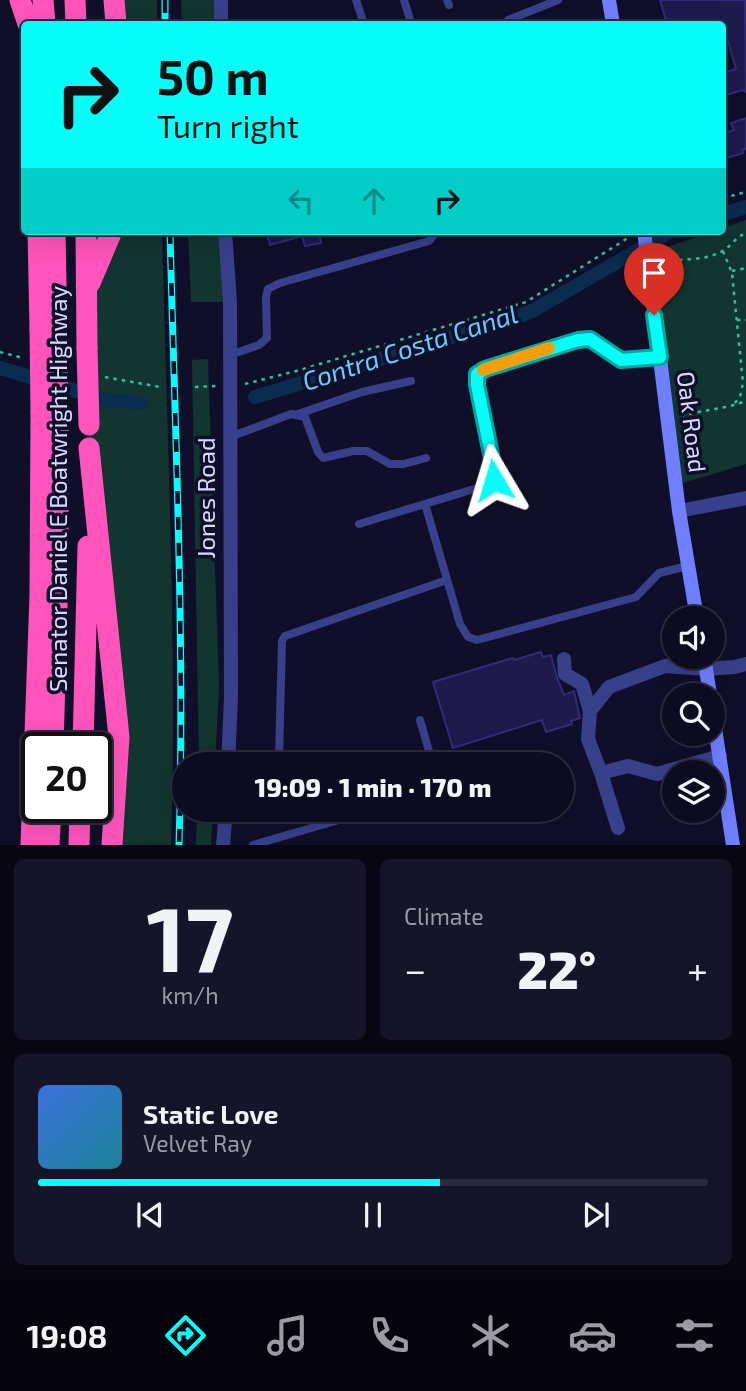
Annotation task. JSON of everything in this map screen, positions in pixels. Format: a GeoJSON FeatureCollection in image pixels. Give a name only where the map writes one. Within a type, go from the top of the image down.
{"type":"FeatureCollection","features":[{"type":"Feature","properties":{"kind":"highway"},"geometry":{"type":"LineString","coordinates":[[20,0],[27,21]]}},
{"type":"Feature","properties":{"kind":"highway"},"geometry":{"type":"LineString","coordinates":[[26,0],[28,21]]}},
{"type":"Feature","properties":{"kind":"highway"},"geometry":{"type":"LineString","coordinates":[[43,0],[45,21]]}},
{"type":"Feature","properties":{"kind":"highway"},"geometry":{"type":"LineString","coordinates":[[75,0],[76,21]]}},
{"type":"Feature","properties":{"kind":"highway"},"geometry":{"type":"LineString","coordinates":[[114,0],[117,21]]}},
{"type":"Feature","properties":{"kind":"highway"},"geometry":{"type":"LineString","coordinates":[[117,21],[120,0]]}},
{"type":"Feature","properties":{"kind":"highway","name":"Senator Daniel E Boatwright Highway"},"geometry":{"type":"LineString","coordinates":[[38,235],[49,334],[50,417],[40,608],[41,732]]}},
{"type":"Feature","properties":{"kind":"highway"},"geometry":{"type":"LineString","coordinates":[[49,334],[55,235]]}},
{"type":"Feature","properties":{"kind":"highway","name":"Senator Daniel E Boatwright Highway"},"geometry":{"type":"LineString","coordinates":[[83,732],[89,440],[86,235]]}},
{"type":"Feature","properties":{"kind":"highway"},"geometry":{"type":"LineString","coordinates":[[88,288],[110,235]]}},
{"type":"Feature","properties":{"kind":"highway"},"geometry":{"type":"LineString","coordinates":[[50,417],[58,572],[53,732]]}},
{"type":"Feature","properties":{"kind":"highway"},"geometry":{"type":"LineString","coordinates":[[89,440],[120,737],[112,845]]}},
{"type":"Feature","properties":{"kind":"highway"},"geometry":{"type":"LineString","coordinates":[[16,845],[32,823]]}},
{"type":"Feature","properties":{"kind":"highway","name":"Senator Daniel E Boatwright Highway"},"geometry":{"type":"LineString","coordinates":[[31,845],[38,823]]}},
{"type":"Feature","properties":{"kind":"highway"},"geometry":{"type":"LineString","coordinates":[[45,823],[50,845]]}},
{"type":"Feature","properties":{"kind":"highway"},"geometry":{"type":"LineString","coordinates":[[79,845],[80,823]]}},
{"type":"Feature","properties":{"kind":"main road"},"geometry":{"type":"LineString","coordinates":[[609,0],[612,21]]}},
{"type":"Feature","properties":{"kind":"main road","name":"Oak Road"},"geometry":{"type":"LineString","coordinates":[[644,235],[679,511],[695,606]]}},
{"type":"Feature","properties":{"kind":"main road"},"geometry":{"type":"LineString","coordinates":[[718,746],[733,845]]}},
{"type":"Feature","properties":{"kind":"street"},"geometry":{"type":"LineString","coordinates":[[222,21],[225,1]]}},
{"type":"Feature","properties":{"kind":"street","name":"Jones Road"},"geometry":{"type":"LineString","coordinates":[[225,235],[230,355],[231,697],[229,752]]}},
{"type":"Feature","properties":{"kind":"street"},"geometry":{"type":"LineString","coordinates":[[679,511],[745,503]]}},
{"type":"Feature","properties":{"kind":"street"},"geometry":{"type":"LineString","coordinates":[[564,659],[565,674],[582,684],[590,711],[587,739],[618,828]]}},
{"type":"Feature","properties":{"kind":"street"},"geometry":{"type":"LineString","coordinates":[[725,663],[746,664]]}},
{"type":"Feature","properties":{"kind":"street"},"geometry":{"type":"LineString","coordinates":[[590,711],[609,687],[662,667]]}},
{"type":"Feature","properties":{"kind":"street"},"geometry":{"type":"LineString","coordinates":[[601,773],[628,766],[657,774],[720,755]]}},
{"type":"Feature","properties":{"kind":"street"},"geometry":{"type":"LineString","coordinates":[[223,845],[225,822]]}},
{"type":"Feature","properties":{"kind":"lane"},"geometry":{"type":"LineString","coordinates":[[356,0],[363,21]]}},
{"type":"Feature","properties":{"kind":"lane"},"geometry":{"type":"LineString","coordinates":[[404,0],[410,21]]}},
{"type":"Feature","properties":{"kind":"lane"},"geometry":{"type":"LineString","coordinates":[[508,21],[558,0]]}},
{"type":"Feature","properties":{"kind":"lane"},"geometry":{"type":"LineString","coordinates":[[230,355],[260,345],[267,338],[268,289],[280,283],[429,241],[434,235]]}},
{"type":"Feature","properties":{"kind":"lane"},"geometry":{"type":"LineString","coordinates":[[359,524],[494,480],[477,385],[477,374],[485,369],[578,340],[590,339],[621,360],[660,357]]}},
{"type":"Feature","properties":{"kind":"lane"},"geometry":{"type":"LineString","coordinates":[[230,438],[291,414],[362,392],[411,381]]}},
{"type":"Feature","properties":{"kind":"lane"},"geometry":{"type":"LineString","coordinates":[[298,414],[306,417],[318,452],[323,458],[353,451],[368,451],[390,464],[404,464],[426,458]]}},
{"type":"Feature","properties":{"kind":"lane"},"geometry":{"type":"LineString","coordinates":[[425,504],[460,624],[468,637],[477,640],[636,597],[659,573],[688,566]]}},
{"type":"Feature","properties":{"kind":"lane"},"geometry":{"type":"LineString","coordinates":[[279,752],[282,641],[285,636],[447,580]]}},
{"type":"Feature","properties":{"kind":"lane"},"geometry":{"type":"LineString","coordinates":[[419,720],[429,752]]}},
{"type":"Feature","properties":{"kind":"lane"},"geometry":{"type":"LineString","coordinates":[[253,845],[332,822]]}},
{"type":"Feature","properties":{"kind":"path"},"geometry":{"type":"LineString","coordinates":[[726,197],[746,192]]}},
{"type":"Feature","properties":{"kind":"path"},"geometry":{"type":"LineString","coordinates":[[647,258],[713,256],[746,233]]}},
{"type":"Feature","properties":{"kind":"path"},"geometry":{"type":"LineString","coordinates":[[239,384],[300,370],[526,302],[621,242]]}},
{"type":"Feature","properties":{"kind":"path"},"geometry":{"type":"LineString","coordinates":[[723,251],[732,271],[743,383],[740,397],[732,406]]}},
{"type":"Feature","properties":{"kind":"path"},"geometry":{"type":"LineString","coordinates":[[732,271],[746,268]]}},
{"type":"Feature","properties":{"kind":"path"},"geometry":{"type":"LineString","coordinates":[[737,320],[746,320]]}},
{"type":"Feature","properties":{"kind":"path"},"geometry":{"type":"LineString","coordinates":[[195,387],[219,386]]}},
{"type":"Feature","properties":{"kind":"path"},"geometry":{"type":"LineString","coordinates":[[667,419],[746,401]]}},
{"type":"Feature","properties":{"kind":"green space"},"geometry":{"type":"Polygon","coordinates":[[[120,0],[157,0],[157,21],[118,21],[120,0]]]}},
{"type":"Feature","properties":{"kind":"green space"},"geometry":{"type":"Polygon","coordinates":[[[181,0],[221,0],[221,21],[182,21],[181,0]]]}},
{"type":"Feature","properties":{"kind":"green space"},"geometry":{"type":"Polygon","coordinates":[[[746,220],[746,464],[676,485],[647,254],[702,235],[726,235],[726,227],[746,220]]]}},
{"type":"Feature","properties":{"kind":"green space"},"geometry":{"type":"Polygon","coordinates":[[[110,235],[162,235],[172,614],[171,845],[112,845],[119,737],[89,448],[88,288],[110,235]]]}},
{"type":"Feature","properties":{"kind":"green space"},"geometry":{"type":"Polygon","coordinates":[[[188,235],[225,235],[230,302],[191,302],[188,235]]]}},
{"type":"Feature","properties":{"kind":"green space"},"geometry":{"type":"Polygon","coordinates":[[[208,359],[219,686],[216,752],[199,752],[192,360],[208,359]]]}},
{"type":"Feature","properties":{"kind":"green space"},"geometry":{"type":"Polygon","coordinates":[[[197,822],[212,822],[211,845],[196,845],[197,822]]]}},
{"type":"Feature","properties":{"kind":"building"},"geometry":{"type":"Polygon","coordinates":[[[660,0],[745,0],[746,92],[742,90],[726,95],[726,72],[736,69],[726,34],[726,21],[666,21],[660,0]]]}},
{"type":"Feature","properties":{"kind":"building"},"geometry":{"type":"Polygon","coordinates":[[[746,118],[746,149],[742,150],[743,153],[726,158],[726,133],[734,130],[731,123],[746,118]]]}},
{"type":"Feature","properties":{"kind":"building"},"geometry":{"type":"Polygon","coordinates":[[[267,235],[320,235],[321,243],[305,246],[302,236],[270,245],[267,235]]]}},
{"type":"Feature","properties":{"kind":"building"},"geometry":{"type":"Polygon","coordinates":[[[541,652],[543,657],[551,655],[564,695],[574,691],[580,718],[571,721],[572,724],[546,732],[542,720],[453,748],[433,682],[541,652]]]}},
{"type":"Feature","properties":{"kind":"waterway","name":"Contra Costa Canal"},"geometry":{"type":"LineString","coordinates":[[726,213],[746,207]]}},
{"type":"Feature","properties":{"kind":"waterway","name":"Contra Costa Canal"},"geometry":{"type":"LineString","coordinates":[[255,397],[518,317],[664,235]]}},
{"type":"Feature","properties":{"kind":"waterway","name":"Contra Costa Canal"},"geometry":{"type":"LineString","coordinates":[[0,368],[106,400],[141,403]]}},
{"type":"Feature","properties":{"kind":"railway"},"geometry":{"type":"LineString","coordinates":[[165,0],[165,21]]}},
{"type":"Feature","properties":{"kind":"railway"},"geometry":{"type":"LineString","coordinates":[[170,235],[180,615],[179,845]]}},
{"type":"Feature","properties":{"kind":"slow traffic"},"geometry":{"type":"LineString","coordinates":[[483,370],[549,348]]}},
{"type":"Feature","properties":{"kind":"route"},"geometry":{"type":"LineString","coordinates":[[494,480],[477,374],[485,369],[578,340],[590,339],[621,360],[636,361],[660,357],[654,315]]}}]}
